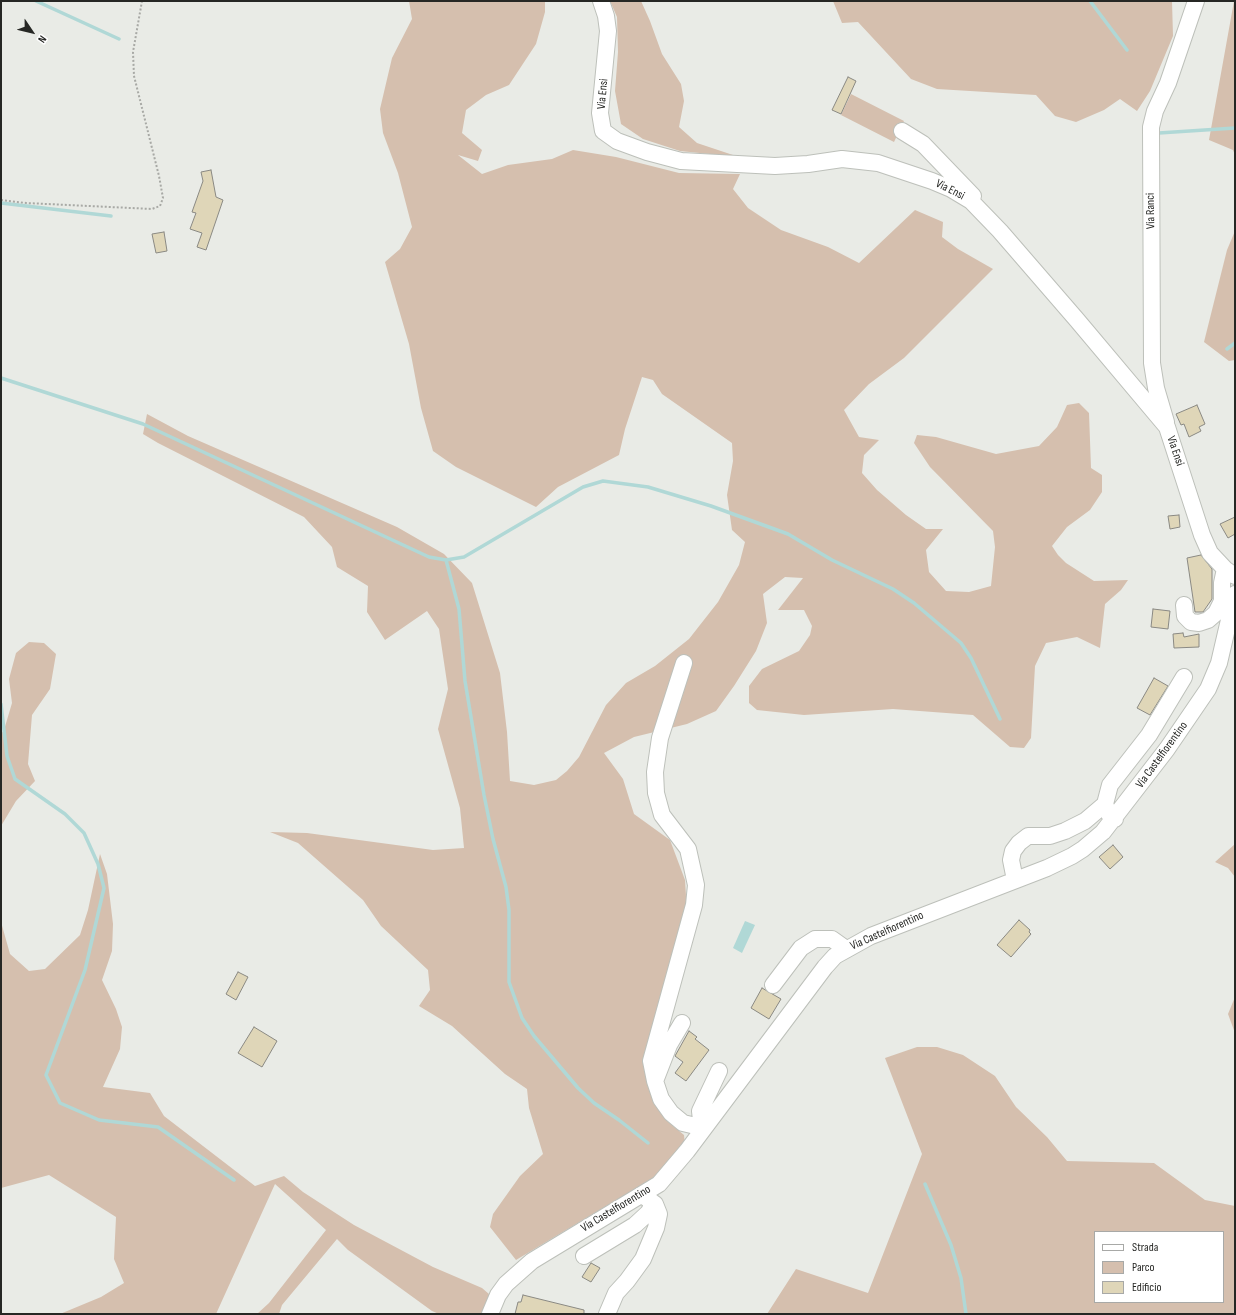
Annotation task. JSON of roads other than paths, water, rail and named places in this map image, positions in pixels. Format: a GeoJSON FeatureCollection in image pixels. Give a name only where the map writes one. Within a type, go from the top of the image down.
{"type":"FeatureCollection","features":[{"type":"Feature","properties":{"kind":"street","name":"Via Ensi"},"geometry":{"type":"LineString","coordinates":[[601,1],[606,16],[608,31],[600,113],[603,131],[617,141],[647,152],[681,161],[775,166],[808,164],[842,159],[878,163],[951,189],[971,201],[1011,244],[1167,427],[1202,535],[1210,553],[1230,573]]}},
{"type":"Feature","properties":{"kind":"street","name":"Via Ranci"},"geometry":{"type":"LineString","coordinates":[[1167,427],[1156,388],[1152,363],[1151,127],[1155,110],[1168,84],[1196,1]]}},
{"type":"Feature","properties":{"kind":"street"},"geometry":{"type":"LineString","coordinates":[[902,131],[923,144],[993,217],[1009,237],[1011,244]]}},
{"type":"Feature","properties":{"kind":"street"},"geometry":{"type":"LineString","coordinates":[[1184,605],[1185,616],[1191,622],[1199,623],[1208,620],[1216,613],[1222,601],[1222,584],[1230,573]]}},
{"type":"Feature","properties":{"kind":"street","name":"Via Castelfiorentino"},"geometry":{"type":"LineString","coordinates":[[490,1314],[498,1295],[506,1284],[532,1261],[632,1199],[647,1198],[704,1128],[825,967],[835,956],[871,936],[1047,868],[1083,849],[1110,813],[1194,712],[1208,689],[1219,663],[1235,594]]}},
{"type":"Feature","properties":{"kind":"street"},"geometry":{"type":"LineString","coordinates":[[684,663],[660,738],[655,772],[656,793],[662,816],[688,849],[696,886],[694,905],[651,1061],[655,1081],[661,1099],[671,1113],[683,1123],[704,1128]]}},
{"type":"Feature","properties":{"kind":"street"},"geometry":{"type":"LineString","coordinates":[[1015,880],[1011,860],[1013,851],[1019,843],[1028,836],[1050,836],[1065,831],[1084,821],[1110,813],[1110,785],[1149,735],[1184,677]]}},
{"type":"Feature","properties":{"kind":"street"},"geometry":{"type":"LineString","coordinates":[[773,986],[801,948],[815,940],[832,939],[846,949]]}},
{"type":"Feature","properties":{"kind":"street"},"geometry":{"type":"LineString","coordinates":[[655,1081],[669,1045],[682,1023]]}},
{"type":"Feature","properties":{"kind":"street"},"geometry":{"type":"LineString","coordinates":[[704,1128],[700,1111],[720,1071]]}},
{"type":"Feature","properties":{"kind":"street"},"geometry":{"type":"LineString","coordinates":[[584,1256],[635,1225],[651,1208],[647,1198]]}},
{"type":"Feature","properties":{"kind":"street"},"geometry":{"type":"LineString","coordinates":[[607,1314],[616,1293],[644,1259],[656,1228],[659,1214],[655,1204],[647,1198]]}},
{"type":"Feature","properties":{"kind":"water"},"geometry":{"type":"Polygon","coordinates":[[[745,921],[755,925],[742,953],[733,948],[745,921]]]}},
{"type":"Feature","properties":{"kind":"waterway"},"geometry":{"type":"LineString","coordinates":[[36,1],[119,39]]}},
{"type":"Feature","properties":{"kind":"waterway"},"geometry":{"type":"LineString","coordinates":[[1090,1],[1127,50]]}},
{"type":"Feature","properties":{"kind":"waterway"},"geometry":{"type":"LineString","coordinates":[[1159,133],[1235,128]]}},
{"type":"Feature","properties":{"kind":"waterway"},"geometry":{"type":"LineString","coordinates":[[1,203],[111,216]]}},
{"type":"Feature","properties":{"kind":"waterway"},"geometry":{"type":"LineString","coordinates":[[1227,349],[1235,343]]}},
{"type":"Feature","properties":{"kind":"waterway"},"geometry":{"type":"LineString","coordinates":[[1,378],[143,424],[429,557],[446,560],[464,557],[583,487],[603,481],[648,487],[711,506],[788,534],[832,560],[893,589],[914,603],[961,643],[971,658],[1000,719]]}},
{"type":"Feature","properties":{"kind":"waterway"},"geometry":{"type":"LineString","coordinates":[[446,560],[459,609],[465,681],[484,795],[493,839],[506,887],[509,910],[509,982],[522,1018],[534,1036],[578,1088],[594,1103],[619,1120],[648,1143]]}},
{"type":"Feature","properties":{"kind":"waterway"},"geometry":{"type":"LineString","coordinates":[[1,704],[7,756],[15,779],[65,814],[84,833],[98,864],[104,888],[85,970],[46,1075],[60,1103],[99,1120],[158,1127],[234,1180]]}},
{"type":"Feature","properties":{"kind":"waterway"},"geometry":{"type":"LineString","coordinates":[[925,1184],[951,1245],[961,1278],[966,1314]]}}]}
